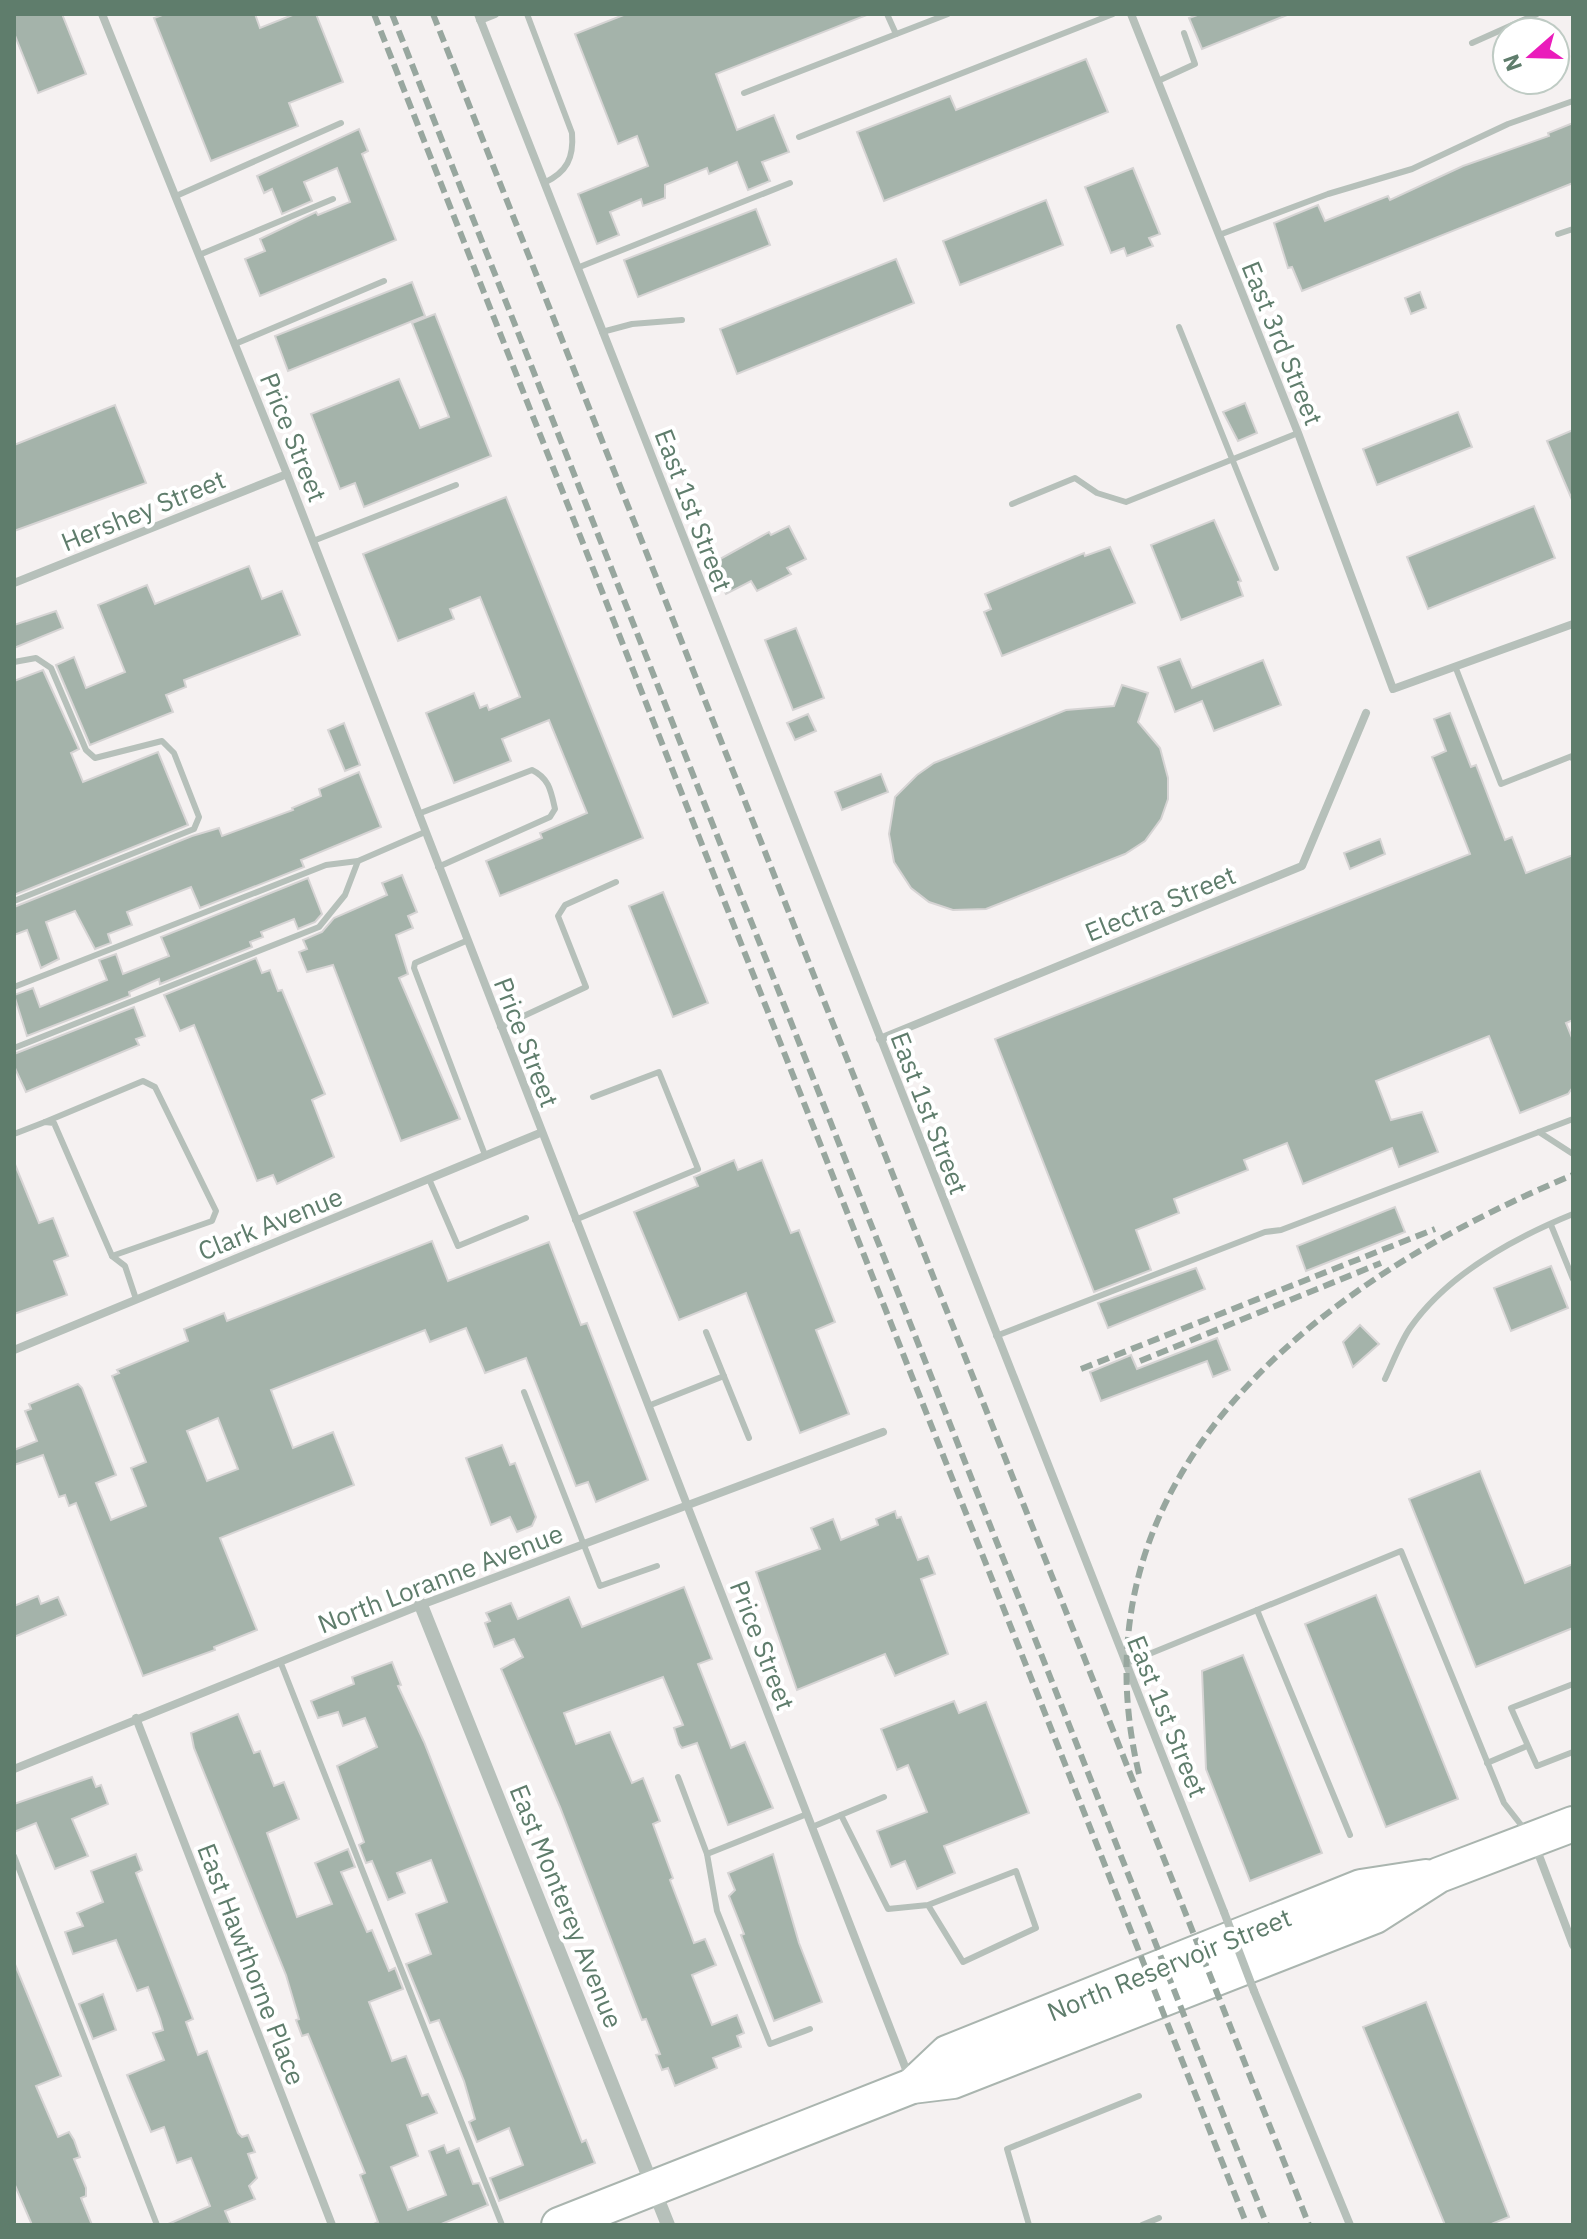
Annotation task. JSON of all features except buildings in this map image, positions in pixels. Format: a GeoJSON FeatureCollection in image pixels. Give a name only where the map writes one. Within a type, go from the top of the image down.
{"type":"FeatureCollection","features":[{"type":"Feature","properties":{"kind":"main road"},"geometry":{"type":"LineString","coordinates":[[1439,1875],[1573,1824]]}},
{"type":"Feature","properties":{"kind":"main road","name":"North Reservoir Street"},"geometry":{"type":"LineString","coordinates":[[912,2086],[947,2053],[1361,1887],[1439,1875]]}},
{"type":"Feature","properties":{"kind":"main road","name":"North Reservoir Street"},"geometry":{"type":"LineString","coordinates":[[559,2225],[912,2086],[953,2081],[1375,1916],[1439,1875]]}},
{"type":"Feature","properties":{"kind":"street","name":"Price Street"},"geometry":{"type":"LineString","coordinates":[[102,14],[287,474],[912,2086]]}},
{"type":"Feature","properties":{"kind":"street"},"geometry":{"type":"LineString","coordinates":[[479,17],[495,14]]}},
{"type":"Feature","properties":{"kind":"street","name":"East 3rd Street"},"geometry":{"type":"LineString","coordinates":[[1131,14],[1298,433],[1393,689],[1455,666]]}},
{"type":"Feature","properties":{"kind":"street","name":"East 1st Street"},"geometry":{"type":"LineString","coordinates":[[479,17],[1254,1991],[1350,2225]]}},
{"type":"Feature","properties":{"kind":"street","name":"Hershey Street"},"geometry":{"type":"LineString","coordinates":[[14,583],[287,474]]}},
{"type":"Feature","properties":{"kind":"street"},"geometry":{"type":"LineString","coordinates":[[1455,666],[1573,624]]}},
{"type":"Feature","properties":{"kind":"street","name":"Electra Street"},"geometry":{"type":"LineString","coordinates":[[880,1039],[1302,866],[1366,713]]}},
{"type":"Feature","properties":{"kind":"street","name":"Clark Avenue"},"geometry":{"type":"LineString","coordinates":[[14,1350],[540,1133]]}},
{"type":"Feature","properties":{"kind":"street","name":"North Loranne Avenue"},"geometry":{"type":"LineString","coordinates":[[14,1769],[421,1605],[883,1432]]}},
{"type":"Feature","properties":{"kind":"street","name":"East Monterey Avenue"},"geometry":{"type":"LineString","coordinates":[[421,1605],[668,2225]]}},
{"type":"Feature","properties":{"kind":"street","name":"East Hawthorne Place"},"geometry":{"type":"LineString","coordinates":[[136,1718],[332,2225]]}},
{"type":"Feature","properties":{"kind":"street"},"geometry":{"type":"LineString","coordinates":[[1532,1839],[1573,1945]]}},
{"type":"Feature","properties":{"kind":"lane"},"geometry":{"type":"LineString","coordinates":[[527,14],[572,133],[573,146],[567,167],[544,183]]}},
{"type":"Feature","properties":{"kind":"lane"},"geometry":{"type":"LineString","coordinates":[[887,14],[896,34]]}},
{"type":"Feature","properties":{"kind":"lane"},"geometry":{"type":"LineString","coordinates":[[744,93],[948,14]]}},
{"type":"Feature","properties":{"kind":"lane"},"geometry":{"type":"LineString","coordinates":[[799,137],[1113,14]]}},
{"type":"Feature","properties":{"kind":"lane"},"geometry":{"type":"LineString","coordinates":[[1472,43],[1537,14]]}},
{"type":"Feature","properties":{"kind":"lane"},"geometry":{"type":"LineString","coordinates":[[1158,81],[1195,64],[1184,33]]}},
{"type":"Feature","properties":{"kind":"lane"},"geometry":{"type":"LineString","coordinates":[[1219,235],[1328,194],[1412,169],[1508,124],[1573,101]]}},
{"type":"Feature","properties":{"kind":"lane"},"geometry":{"type":"LineString","coordinates":[[176,196],[341,123]]}},
{"type":"Feature","properties":{"kind":"lane"},"geometry":{"type":"LineString","coordinates":[[577,268],[790,183]]}},
{"type":"Feature","properties":{"kind":"lane"},"geometry":{"type":"LineString","coordinates":[[199,255],[333,199]]}},
{"type":"Feature","properties":{"kind":"lane"},"geometry":{"type":"LineString","coordinates":[[1558,234],[1573,229]]}},
{"type":"Feature","properties":{"kind":"lane"},"geometry":{"type":"LineString","coordinates":[[235,344],[384,281]]}},
{"type":"Feature","properties":{"kind":"lane"},"geometry":{"type":"LineString","coordinates":[[602,332],[632,324],[682,320]]}},
{"type":"Feature","properties":{"kind":"lane"},"geometry":{"type":"LineString","coordinates":[[1179,327],[1276,568]]}},
{"type":"Feature","properties":{"kind":"lane"},"geometry":{"type":"LineString","coordinates":[[1012,504],[1075,478],[1097,493],[1126,502],[1298,433]]}},
{"type":"Feature","properties":{"kind":"lane"},"geometry":{"type":"LineString","coordinates":[[313,541],[456,485]]}},
{"type":"Feature","properties":{"kind":"lane"},"geometry":{"type":"LineString","coordinates":[[14,662],[36,658],[51,668],[86,750],[95,758],[162,741],[174,753],[199,817],[194,829],[14,901]]}},
{"type":"Feature","properties":{"kind":"lane"},"geometry":{"type":"LineString","coordinates":[[1455,666],[1501,784],[1572,756],[1573,759]]}},
{"type":"Feature","properties":{"kind":"lane"},"geometry":{"type":"LineString","coordinates":[[418,814],[532,770],[544,775],[551,790],[555,809],[550,817],[438,867]]}},
{"type":"Feature","properties":{"kind":"lane"},"geometry":{"type":"LineString","coordinates":[[14,987],[326,865],[358,861],[425,832]]}},
{"type":"Feature","properties":{"kind":"lane"},"geometry":{"type":"LineString","coordinates":[[14,1048],[319,927],[345,895],[358,861]]}},
{"type":"Feature","properties":{"kind":"lane"},"geometry":{"type":"LineString","coordinates":[[500,1027],[586,987],[558,916],[565,905],[616,882]]}},
{"type":"Feature","properties":{"kind":"lane"},"geometry":{"type":"LineString","coordinates":[[466,941],[415,963],[414,968],[485,1155]]}},
{"type":"Feature","properties":{"kind":"lane"},"geometry":{"type":"LineString","coordinates":[[575,1220],[698,1169],[659,1072],[593,1097]]}},
{"type":"Feature","properties":{"kind":"lane"},"geometry":{"type":"LineString","coordinates":[[14,1134],[143,1081],[155,1087],[216,1211],[212,1221],[112,1256]]}},
{"type":"Feature","properties":{"kind":"lane"},"geometry":{"type":"LineString","coordinates":[[996,1336],[1265,1232],[1281,1230],[1573,1119]]}},
{"type":"Feature","properties":{"kind":"lane"},"geometry":{"type":"LineString","coordinates":[[45,1122],[54,1123],[112,1256],[125,1266],[136,1299]]}},
{"type":"Feature","properties":{"kind":"lane"},"geometry":{"type":"LineString","coordinates":[[1539,1132],[1573,1154]]}},
{"type":"Feature","properties":{"kind":"lane"},"geometry":{"type":"LineString","coordinates":[[429,1179],[458,1246],[526,1218]]}},
{"type":"Feature","properties":{"kind":"lane"},"geometry":{"type":"LineString","coordinates":[[1385,1379],[1408,1330],[1444,1288],[1501,1251],[1573,1214]]}},
{"type":"Feature","properties":{"kind":"lane"},"geometry":{"type":"LineString","coordinates":[[1551,1225],[1573,1279]]}},
{"type":"Feature","properties":{"kind":"lane"},"geometry":{"type":"LineString","coordinates":[[706,1332],[749,1438]]}},
{"type":"Feature","properties":{"kind":"lane"},"geometry":{"type":"LineString","coordinates":[[648,1406],[724,1376]]}},
{"type":"Feature","properties":{"kind":"lane"},"geometry":{"type":"LineString","coordinates":[[524,1392],[600,1586],[657,1566]]}},
{"type":"Feature","properties":{"kind":"lane"},"geometry":{"type":"LineString","coordinates":[[1127,1663],[1401,1551],[1504,1803],[1532,1839]]}},
{"type":"Feature","properties":{"kind":"lane"},"geometry":{"type":"LineString","coordinates":[[1257,1610],[1350,1835]]}},
{"type":"Feature","properties":{"kind":"lane"},"geometry":{"type":"LineString","coordinates":[[280,1661],[502,2225]]}},
{"type":"Feature","properties":{"kind":"lane"},"geometry":{"type":"LineString","coordinates":[[1573,1684],[1511,1708],[1537,1766],[1573,1752]]}},
{"type":"Feature","properties":{"kind":"lane"},"geometry":{"type":"LineString","coordinates":[[1487,1763],[1527,1746]]}},
{"type":"Feature","properties":{"kind":"lane"},"geometry":{"type":"LineString","coordinates":[[678,1777],[707,1854],[717,1911],[770,2044],[810,2029]]}},
{"type":"Feature","properties":{"kind":"lane"},"geometry":{"type":"LineString","coordinates":[[812,1827],[884,1797]]}},
{"type":"Feature","properties":{"kind":"lane"},"geometry":{"type":"LineString","coordinates":[[707,1854],[807,1814]]}},
{"type":"Feature","properties":{"kind":"lane"},"geometry":{"type":"LineString","coordinates":[[841,1815],[888,1909],[928,1905],[1016,1871],[1036,1928],[963,1962],[928,1905]]}},
{"type":"Feature","properties":{"kind":"lane"},"geometry":{"type":"LineString","coordinates":[[14,1856],[157,2225]]}},
{"type":"Feature","properties":{"kind":"lane"},"geometry":{"type":"LineString","coordinates":[[1029,2225],[1007,2149],[1139,2096]]}},
{"type":"Feature","properties":{"kind":"lane"},"geometry":{"type":"LineString","coordinates":[[1142,2225],[1159,2218]]}},
{"type":"Feature","properties":{"kind":"railway"},"geometry":{"type":"LineString","coordinates":[[374,14],[1247,2225]]}},
{"type":"Feature","properties":{"kind":"railway"},"geometry":{"type":"LineString","coordinates":[[392,14],[1267,2225]]}},
{"type":"Feature","properties":{"kind":"railway"},"geometry":{"type":"LineString","coordinates":[[433,14],[1309,2225]]}},
{"type":"Feature","properties":{"kind":"railway"},"geometry":{"type":"LineString","coordinates":[[1139,1774],[1127,1665],[1141,1566],[1179,1477],[1236,1398],[1308,1329],[1391,1269],[1480,1218],[1573,1175]]}},
{"type":"Feature","properties":{"kind":"railway"},"geometry":{"type":"LineString","coordinates":[[1081,1369],[1435,1229]]}},
{"type":"Feature","properties":{"kind":"railway"},"geometry":{"type":"LineString","coordinates":[[1140,1361],[1381,1263]]}}]}
